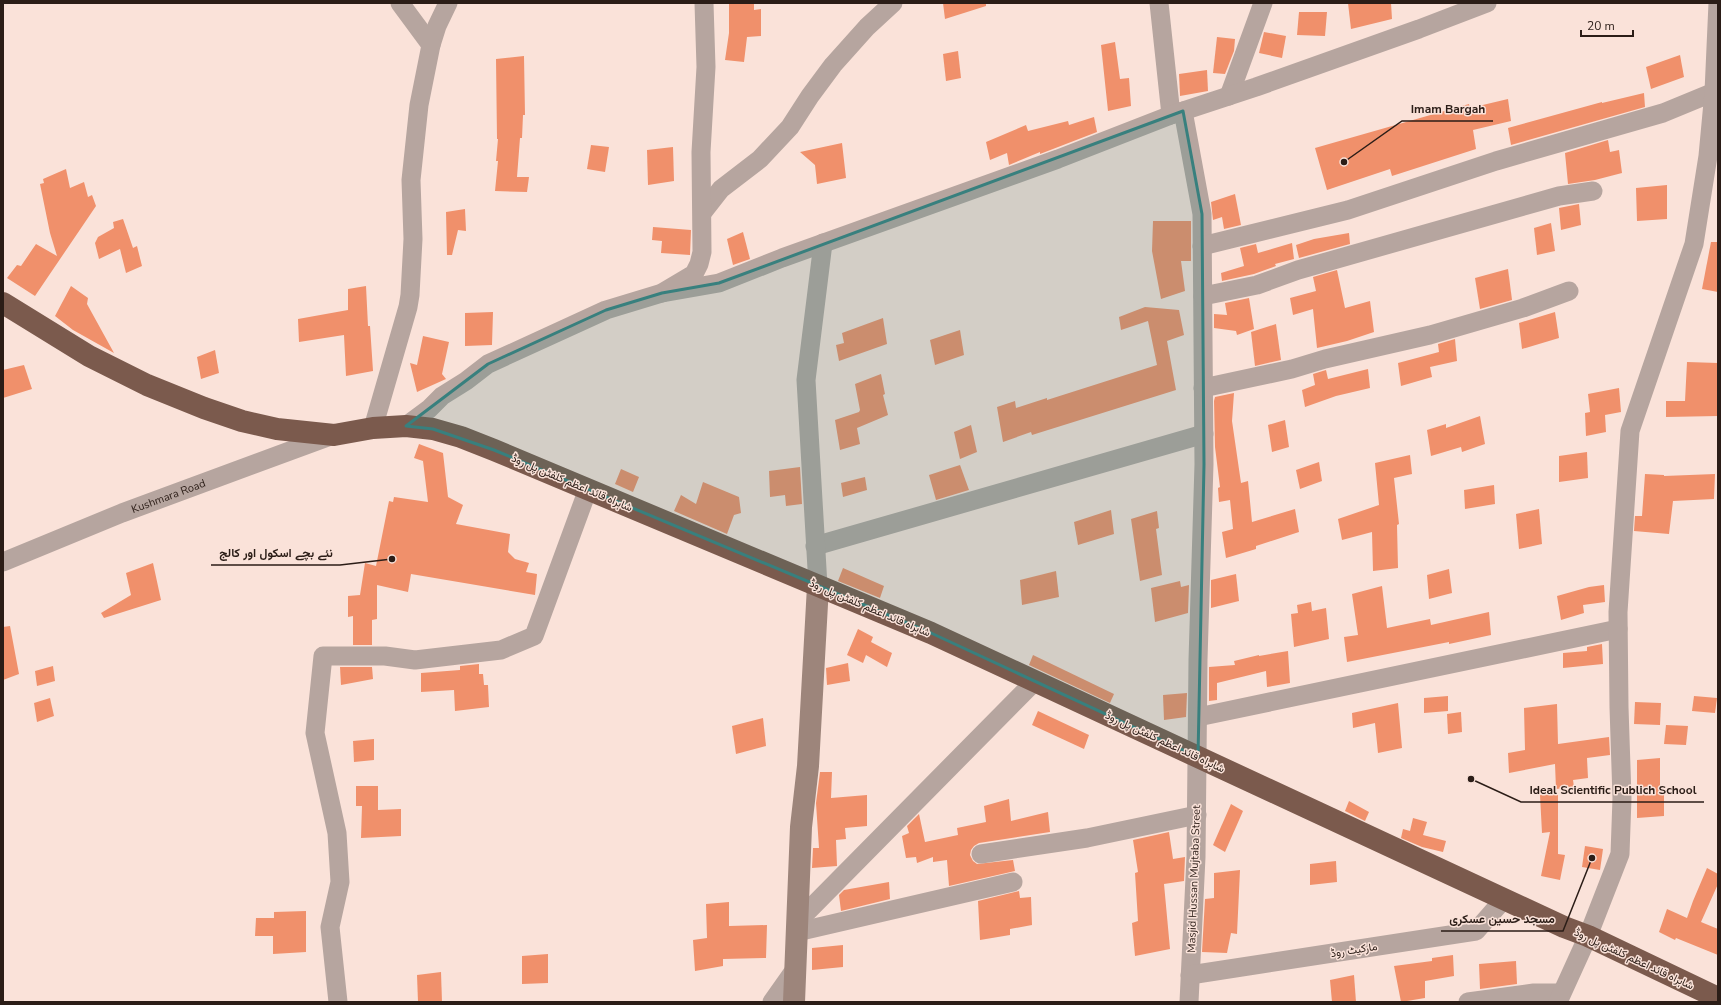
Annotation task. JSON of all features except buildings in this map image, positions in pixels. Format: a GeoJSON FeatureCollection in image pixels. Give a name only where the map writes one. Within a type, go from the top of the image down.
{"type":"FeatureCollection","features":[{"type":"Feature","properties":{"kind":"highway","name":"شاہراہ قائد اعظم کلفٹن پل روڈ"},"geometry":{"type":"LineString","coordinates":[[3,303],[89,356],[147,385],[242,421],[277,429],[334,435],[373,428],[406,426],[432,429],[461,437],[931,633],[1564,927],[1588,936],[1718,998]]}},
{"type":"Feature","properties":{"kind":"street"},"geometry":{"type":"LineString","coordinates":[[400,3],[431,45]]}},
{"type":"Feature","properties":{"kind":"street"},"geometry":{"type":"LineString","coordinates":[[373,428],[408,307],[414,239],[411,180],[419,106],[431,45],[437,26],[448,3]]}},
{"type":"Feature","properties":{"kind":"street"},"geometry":{"type":"LineString","coordinates":[[662,293],[694,274],[699,264],[702,252],[703,212],[701,152],[706,67],[704,3]]}},
{"type":"Feature","properties":{"kind":"street"},"geometry":{"type":"LineString","coordinates":[[703,212],[720,189],[760,159],[790,127],[810,96],[833,65],[867,27],[893,3]]}},
{"type":"Feature","properties":{"kind":"street","name":"Masjid Hussan Mujtaba Street"},"geometry":{"type":"LineString","coordinates":[[1159,3],[1177,113],[1202,214],[1204,434],[1197,815],[1189,1002]]}},
{"type":"Feature","properties":{"kind":"street"},"geometry":{"type":"LineString","coordinates":[[1229,96],[1263,3]]}},
{"type":"Feature","properties":{"kind":"street"},"geometry":{"type":"LineString","coordinates":[[406,426],[429,409],[442,396],[466,381],[488,364],[606,310],[662,293],[719,283],[823,243],[1051,162],[1177,113],[1419,29],[1487,3]]}},
{"type":"Feature","properties":{"kind":"street"},"geometry":{"type":"LineString","coordinates":[[1468,1002],[1534,992],[1560,998],[1588,936],[1620,854],[1622,798],[1618,629],[1630,431],[1694,244],[1708,156],[1714,92],[1718,3]]}},
{"type":"Feature","properties":{"kind":"street"},"geometry":{"type":"LineString","coordinates":[[1202,246],[1348,210],[1496,162],[1663,113],[1714,92]]}},
{"type":"Feature","properties":{"kind":"street"},"geometry":{"type":"LineString","coordinates":[[1203,296],[1257,285],[1298,270],[1559,196],[1593,191]]}},
{"type":"Feature","properties":{"kind":"street"},"geometry":{"type":"LineString","coordinates":[[794,1002],[801,827],[808,766],[818,586],[806,380],[823,243]]}},
{"type":"Feature","properties":{"kind":"street"},"geometry":{"type":"LineString","coordinates":[[1203,388],[1292,369],[1325,359],[1430,335],[1523,308],[1569,291]]}},
{"type":"Feature","properties":{"kind":"street"},"geometry":{"type":"LineString","coordinates":[[815,546],[1204,434]]}},
{"type":"Feature","properties":{"kind":"street","name":"Kushmara Road"},"geometry":{"type":"LineString","coordinates":[[3,562],[122,513],[334,435]]}},
{"type":"Feature","properties":{"kind":"street"},"geometry":{"type":"LineString","coordinates":[[338,1002],[330,927],[340,882],[337,833],[315,733],[323,656],[385,656],[415,660],[501,650],[534,636],[588,489]]}},
{"type":"Feature","properties":{"kind":"street"},"geometry":{"type":"LineString","coordinates":[[1198,717],[1618,629]]}},
{"type":"Feature","properties":{"kind":"street"},"geometry":{"type":"LineString","coordinates":[[798,926],[1035,681]]}},
{"type":"Feature","properties":{"kind":"street"},"geometry":{"type":"LineString","coordinates":[[981,854],[1087,838],[1197,815]]}},
{"type":"Feature","properties":{"kind":"street"},"geometry":{"type":"LineString","coordinates":[[798,926],[1013,882]]}},
{"type":"Feature","properties":{"kind":"street","name":"مارکیٹ روڈ"},"geometry":{"type":"LineString","coordinates":[[1190,975],[1476,931],[1504,899]]}},
{"type":"Feature","properties":{"kind":"street"},"geometry":{"type":"LineString","coordinates":[[772,1002],[796,968]]}},
{"type":"Feature","properties":{"kind":"highlighted area"},"geometry":{"type":"Polygon","coordinates":[[[1183,111],[1202,214],[1204,464],[1198,757],[931,633],[494,450],[433,429],[406,426],[488,364],[606,310],[662,293],[719,283],[1183,111]]]}},
{"type":"Feature","properties":{"kind":"place","name":"Imam Bargah"},"geometry":{"type":"Point","coordinates":[1344,162]}},
{"type":"Feature","properties":{"kind":"place","name":"نئے بچے اسکول اور کالج"},"geometry":{"type":"Point","coordinates":[392,559]}},
{"type":"Feature","properties":{"kind":"place","name":"Ideal Scientific Publich School"},"geometry":{"type":"Point","coordinates":[1471,779]}},
{"type":"Feature","properties":{"kind":"place","name":"مسجد حسین عسکری"},"geometry":{"type":"Point","coordinates":[1592,858]}}]}
